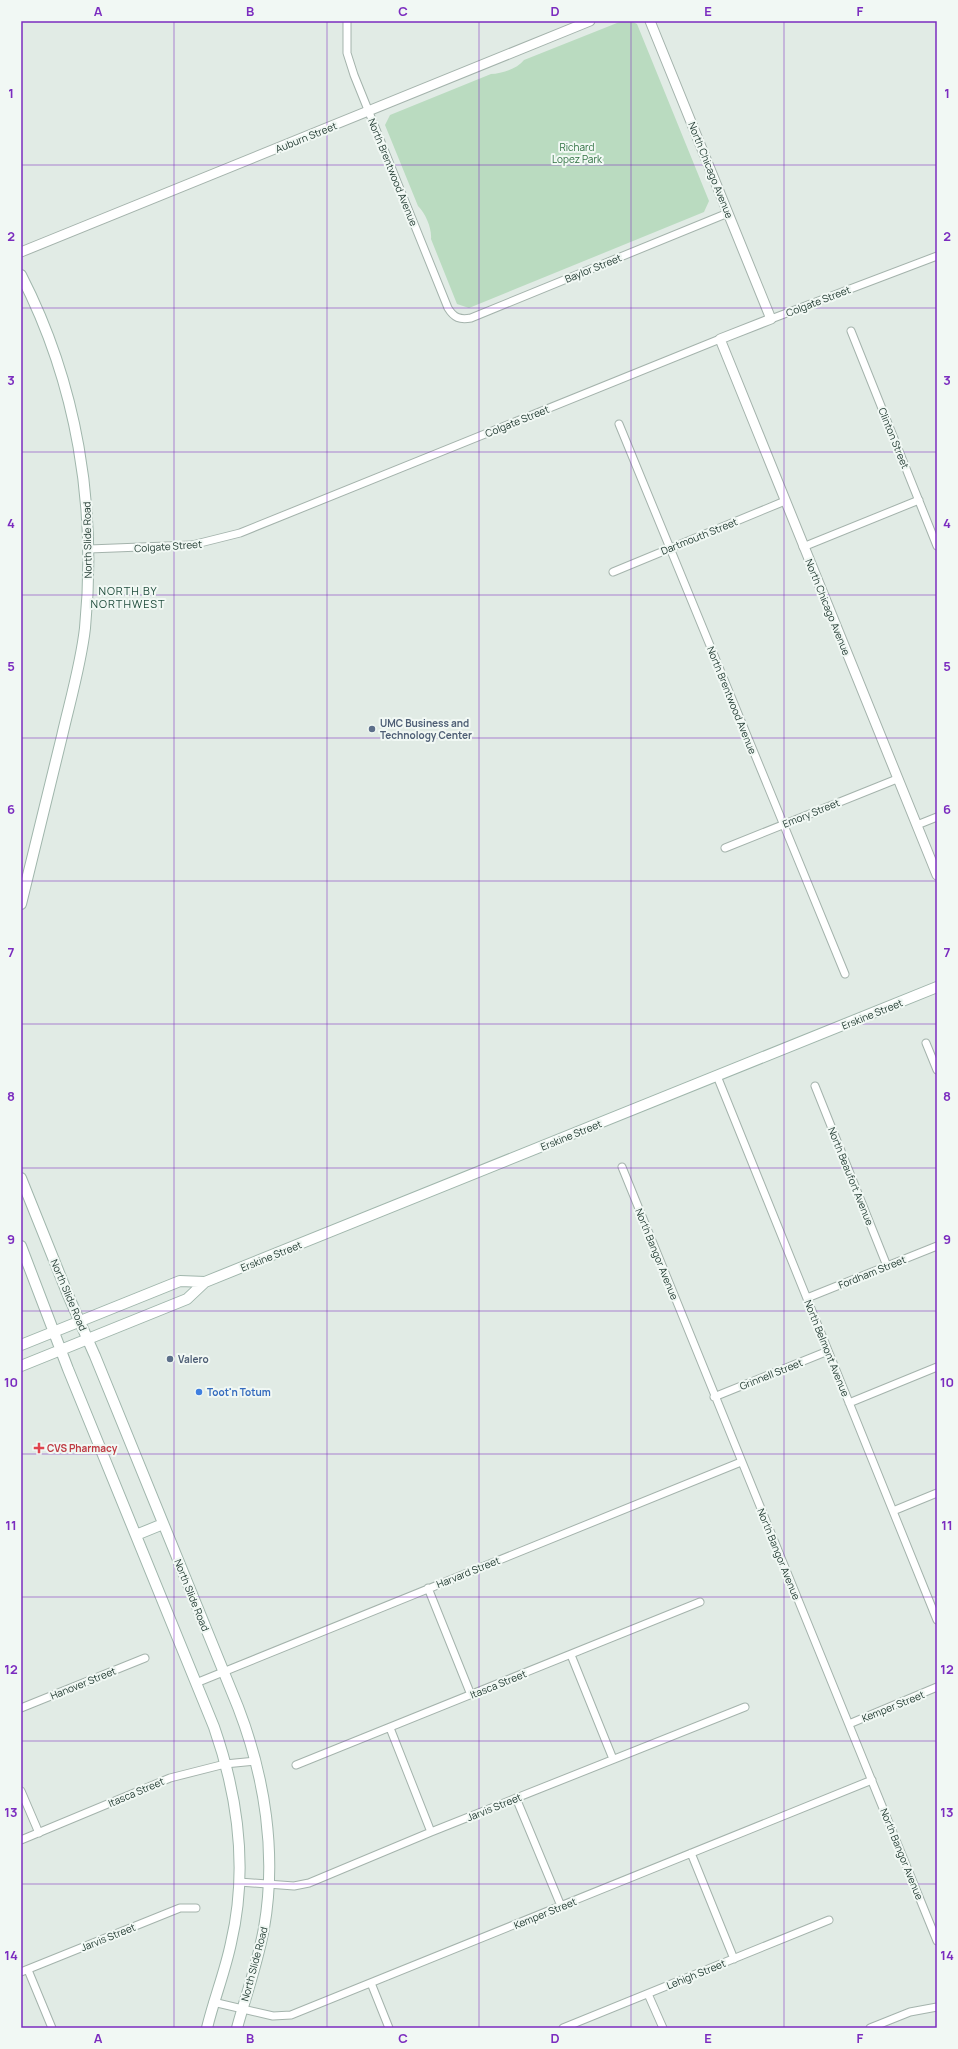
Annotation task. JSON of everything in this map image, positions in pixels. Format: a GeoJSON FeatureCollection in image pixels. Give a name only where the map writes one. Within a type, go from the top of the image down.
{"type":"FeatureCollection","features":[{"type":"Feature","properties":{"kind":"main road","name":"North Slide Road"},"geometry":{"type":"LineString","coordinates":[[21,275],[33,299],[56,354],[71,406],[82,463],[88,513],[89,549],[85,630],[71,699],[21,904]]}},
{"type":"Feature","properties":{"kind":"main road","name":"Erskine Street"},"geometry":{"type":"LineString","coordinates":[[21,1366],[187,1299],[205,1282],[937,987]]}},
{"type":"Feature","properties":{"kind":"main road","name":"North Slide Road"},"geometry":{"type":"LineString","coordinates":[[21,1178],[223,1672],[246,1730],[256,1761],[267,1821],[268,1884],[264,1928],[260,1949],[237,2028]]}},
{"type":"Feature","properties":{"kind":"main road"},"geometry":{"type":"LineString","coordinates":[[21,1246],[61,1350],[214,1727],[234,1800],[239,1835],[239,1882],[231,1943],[213,2002],[207,2028]]}},
{"type":"Feature","properties":{"kind":"main road","name":"Erskine Street"},"geometry":{"type":"LineString","coordinates":[[21,1345],[180,1281],[205,1282]]}},
{"type":"Feature","properties":{"kind":"main road"},"geometry":{"type":"LineString","coordinates":[[136,1535],[163,1524]]}},
{"type":"Feature","properties":{"kind":"street","name":"North Brentwood Avenue"},"geometry":{"type":"LineString","coordinates":[[347,21],[346,43],[350,63],[448,308],[456,318]]}},
{"type":"Feature","properties":{"kind":"street","name":"Auburn Street"},"geometry":{"type":"LineString","coordinates":[[21,252],[590,21]]}},
{"type":"Feature","properties":{"kind":"street","name":"North Chicago Avenue"},"geometry":{"type":"LineString","coordinates":[[650,21],[771,319]]}},
{"type":"Feature","properties":{"kind":"street","name":"Baylor Street"},"geometry":{"type":"LineString","coordinates":[[456,318],[471,318],[728,213]]}},
{"type":"Feature","properties":{"kind":"street","name":"Colgate Street"},"geometry":{"type":"LineString","coordinates":[[89,549],[186,546],[207,543],[229,537],[720,339],[937,256]]}},
{"type":"Feature","properties":{"kind":"street","name":"Clinton Street"},"geometry":{"type":"LineString","coordinates":[[851,331],[937,546]]}},
{"type":"Feature","properties":{"kind":"street","name":"North Chicago Avenue"},"geometry":{"type":"LineString","coordinates":[[720,339],[937,875]]}},
{"type":"Feature","properties":{"kind":"street","name":"North Brentwood Avenue"},"geometry":{"type":"LineString","coordinates":[[619,424],[669,549],[845,974]]}},
{"type":"Feature","properties":{"kind":"street"},"geometry":{"type":"LineString","coordinates":[[804,547],[919,500]]}},
{"type":"Feature","properties":{"kind":"street","name":"Dartmouth Street"},"geometry":{"type":"LineString","coordinates":[[613,572],[785,501]]}},
{"type":"Feature","properties":{"kind":"street","name":"Emory Street"},"geometry":{"type":"LineString","coordinates":[[725,848],[897,779]]}},
{"type":"Feature","properties":{"kind":"street"},"geometry":{"type":"LineString","coordinates":[[917,825],[937,817]]}},
{"type":"Feature","properties":{"kind":"street"},"geometry":{"type":"LineString","coordinates":[[926,1043],[937,1070]]}},
{"type":"Feature","properties":{"kind":"street","name":"North Belmont Avenue"},"geometry":{"type":"LineString","coordinates":[[716,1076],[937,1620]]}},
{"type":"Feature","properties":{"kind":"street","name":"North Beaufort Avenue"},"geometry":{"type":"LineString","coordinates":[[815,1086],[887,1266]]}},
{"type":"Feature","properties":{"kind":"street","name":"North Bangor Avenue"},"geometry":{"type":"LineString","coordinates":[[622,1167],[714,1397],[937,1941]]}},
{"type":"Feature","properties":{"kind":"street","name":"Fordham Street"},"geometry":{"type":"LineString","coordinates":[[807,1298],[937,1246]]}},
{"type":"Feature","properties":{"kind":"street","name":"Grinnell Street"},"geometry":{"type":"LineString","coordinates":[[714,1397],[828,1351]]}},
{"type":"Feature","properties":{"kind":"street"},"geometry":{"type":"LineString","coordinates":[[849,1403],[937,1367]]}},
{"type":"Feature","properties":{"kind":"street","name":"Harvard Street"},"geometry":{"type":"LineString","coordinates":[[196,1683],[741,1462]]}},
{"type":"Feature","properties":{"kind":"street"},"geometry":{"type":"LineString","coordinates":[[893,1511],[937,1494]]}},
{"type":"Feature","properties":{"kind":"street"},"geometry":{"type":"LineString","coordinates":[[428,1588],[471,1695]]}},
{"type":"Feature","properties":{"kind":"street","name":"Itasca Street"},"geometry":{"type":"LineString","coordinates":[[296,1765],[700,1602]]}},
{"type":"Feature","properties":{"kind":"street"},"geometry":{"type":"LineString","coordinates":[[571,1655],[613,1759]]}},
{"type":"Feature","properties":{"kind":"street","name":"Hanover Street"},"geometry":{"type":"LineString","coordinates":[[21,1708],[145,1658]]}},
{"type":"Feature","properties":{"kind":"street","name":"Kemper Street"},"geometry":{"type":"LineString","coordinates":[[849,1724],[937,1688]]}},
{"type":"Feature","properties":{"kind":"street","name":"Jarvis Street"},"geometry":{"type":"LineString","coordinates":[[239,1882],[294,1886],[309,1883],[431,1832],[745,1707]]}},
{"type":"Feature","properties":{"kind":"street"},"geometry":{"type":"LineString","coordinates":[[390,1728],[431,1832]]}},
{"type":"Feature","properties":{"kind":"street","name":"Itasca Street"},"geometry":{"type":"LineString","coordinates":[[21,1840],[170,1778],[225,1764],[256,1761]]}},
{"type":"Feature","properties":{"kind":"street","name":"Kemper Street"},"geometry":{"type":"LineString","coordinates":[[213,2002],[273,2016],[291,2015],[872,1780]]}},
{"type":"Feature","properties":{"kind":"street"},"geometry":{"type":"LineString","coordinates":[[21,1791],[39,1833]]}},
{"type":"Feature","properties":{"kind":"street"},"geometry":{"type":"LineString","coordinates":[[516,1798],[561,1906]]}},
{"type":"Feature","properties":{"kind":"street"},"geometry":{"type":"LineString","coordinates":[[691,1853],[734,1959]]}},
{"type":"Feature","properties":{"kind":"street","name":"Jarvis Street"},"geometry":{"type":"LineString","coordinates":[[24,1971],[180,1908],[196,1908]]}},
{"type":"Feature","properties":{"kind":"street","name":"Lehigh Street"},"geometry":{"type":"LineString","coordinates":[[563,2028],[830,1920]]}},
{"type":"Feature","properties":{"kind":"street"},"geometry":{"type":"LineString","coordinates":[[24,1971],[52,2028]]}},
{"type":"Feature","properties":{"kind":"street"},"geometry":{"type":"LineString","coordinates":[[371,1983],[389,2028]]}},
{"type":"Feature","properties":{"kind":"street"},"geometry":{"type":"LineString","coordinates":[[648,1994],[663,2028]]}},
{"type":"Feature","properties":{"kind":"street"},"geometry":{"type":"LineString","coordinates":[[870,2028],[910,2012],[937,2007]]}},
{"type":"Feature","properties":{"kind":"green space","name":"Richard Lopez Park"},"geometry":{"type":"Polygon","coordinates":[[[622,21],[631,21],[637,24],[709,201],[704,212],[469,308],[457,304],[431,239],[431,231],[428,222],[424,213],[418,206],[385,125],[390,115],[491,74],[509,70],[524,60],[622,21]]]}},
{"type":"Feature","properties":{"kind":"place","name":"UMC Business and Technology Center"},"geometry":{"type":"Point","coordinates":[372,729]}},
{"type":"Feature","properties":{"kind":"place","name":"Valero"},"geometry":{"type":"Point","coordinates":[170,1359]}},
{"type":"Feature","properties":{"kind":"place","name":"Toot'n Totum"},"geometry":{"type":"Point","coordinates":[199,1392]}},
{"type":"Feature","properties":{"kind":"place","name":"CVS Pharmacy"},"geometry":{"type":"Point","coordinates":[39,1448]}},
{"type":"Feature","properties":{"kind":"district","name":"NORTH BY NORTHWEST"},"geometry":{"type":"Point","coordinates":[128,597]}}]}
